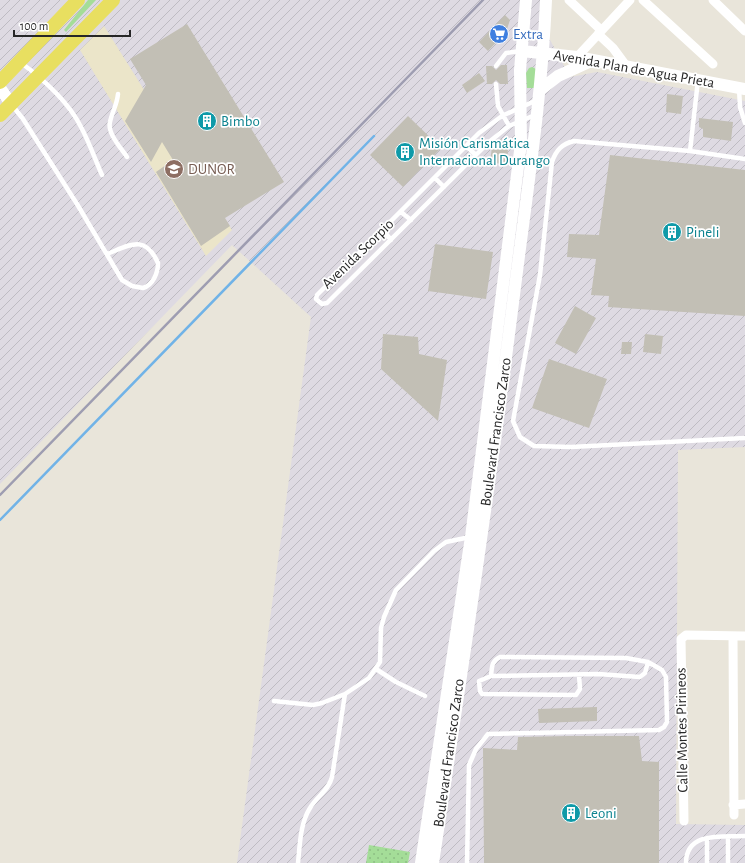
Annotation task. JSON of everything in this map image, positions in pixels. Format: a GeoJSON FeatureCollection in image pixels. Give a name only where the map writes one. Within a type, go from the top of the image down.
{"type":"FeatureCollection","features":[{"type":"Feature","properties":{"kind":"main road"},"geometry":{"type":"LineString","coordinates":[[0,82],[78,0]]}},
{"type":"Feature","properties":{"kind":"main road"},"geometry":{"type":"LineString","coordinates":[[3,110],[39,76],[113,0]]}},
{"type":"Feature","properties":{"kind":"main road","name":"Boulevard Francisco Zarco"},"geometry":{"type":"LineString","coordinates":[[433,863],[454,690],[471,574],[497,328],[521,143],[520,106],[526,0]]}},
{"type":"Feature","properties":{"kind":"main road","name":"Boulevard Francisco Zarco"},"geometry":{"type":"LineString","coordinates":[[471,574],[475,529],[510,329],[544,53],[546,0]]}},
{"type":"Feature","properties":{"kind":"main road","name":"Avenida Plan de Agua Prieta"},"geometry":{"type":"LineString","coordinates":[[522,50],[577,58],[742,88]]}},
{"type":"Feature","properties":{"kind":"main road"},"geometry":{"type":"LineString","coordinates":[[539,95],[558,76],[591,61]]}},
{"type":"Feature","properties":{"kind":"main road"},"geometry":{"type":"LineString","coordinates":[[0,88],[3,110]]}},
{"type":"Feature","properties":{"kind":"main road"},"geometry":{"type":"LineString","coordinates":[[497,328],[510,329]]}},
{"type":"Feature","properties":{"kind":"main road","name":"Boulevard Francisco Zarco"},"geometry":{"type":"LineString","coordinates":[[421,863],[454,690]]}},
{"type":"Feature","properties":{"kind":"street"},"geometry":{"type":"LineString","coordinates":[[569,0],[599,32],[627,67]]}},
{"type":"Feature","properties":{"kind":"street"},"geometry":{"type":"LineString","coordinates":[[577,58],[599,32],[630,0]]}},
{"type":"Feature","properties":{"kind":"street"},"geometry":{"type":"LineString","coordinates":[[643,0],[713,64]]}},
{"type":"Feature","properties":{"kind":"street"},"geometry":{"type":"LineString","coordinates":[[713,0],[745,31]]}},
{"type":"Feature","properties":{"kind":"street","name":"Calle Montes Pirineos"},"geometry":{"type":"LineString","coordinates":[[684,821],[681,639],[686,635],[733,636]]}},
{"type":"Feature","properties":{"kind":"street"},"geometry":{"type":"LineString","coordinates":[[734,814],[733,636],[745,636]]}},
{"type":"Feature","properties":{"kind":"street"},"geometry":{"type":"LineString","coordinates":[[734,805],[745,804]]}},
{"type":"Feature","properties":{"kind":"lane"},"geometry":{"type":"LineString","coordinates":[[496,66],[506,53],[522,50]]}},
{"type":"Feature","properties":{"kind":"lane"},"geometry":{"type":"LineString","coordinates":[[19,61],[39,76],[61,99],[77,119],[102,175]]}},
{"type":"Feature","properties":{"kind":"lane"},"geometry":{"type":"LineString","coordinates":[[690,151],[698,80]]}},
{"type":"Feature","properties":{"kind":"lane"},"geometry":{"type":"LineString","coordinates":[[496,84],[498,106],[502,116],[509,126]]}},
{"type":"Feature","properties":{"kind":"lane"},"geometry":{"type":"LineString","coordinates":[[742,88],[745,123]]}},
{"type":"Feature","properties":{"kind":"lane"},"geometry":{"type":"LineString","coordinates":[[118,94],[116,108],[110,122],[110,129],[127,157]]}},
{"type":"Feature","properties":{"kind":"lane","name":"Avenida Scorpio"},"geometry":{"type":"LineString","coordinates":[[537,114],[509,126],[476,155],[327,303],[322,304],[316,299],[316,295],[466,146],[502,116],[539,95]]}},
{"type":"Feature","properties":{"kind":"lane"},"geometry":{"type":"LineString","coordinates":[[3,110],[23,119],[122,280],[132,286],[143,288],[147,287],[155,276],[158,263],[150,250],[143,244],[137,243],[107,254]]}},
{"type":"Feature","properties":{"kind":"lane"},"geometry":{"type":"LineString","coordinates":[[745,160],[690,151],[574,141],[566,143],[559,148],[552,162],[540,274],[513,421],[520,437],[534,446],[571,447],[745,438]]}},
{"type":"Feature","properties":{"kind":"lane"},"geometry":{"type":"LineString","coordinates":[[466,146],[476,155]]}},
{"type":"Feature","properties":{"kind":"lane"},"geometry":{"type":"LineString","coordinates":[[435,178],[444,187]]}},
{"type":"Feature","properties":{"kind":"lane"},"geometry":{"type":"LineString","coordinates":[[401,212],[411,220]]}},
{"type":"Feature","properties":{"kind":"lane"},"geometry":{"type":"LineString","coordinates":[[382,230],[391,240]]}},
{"type":"Feature","properties":{"kind":"lane"},"geometry":{"type":"LineString","coordinates":[[274,701],[313,704],[332,700],[345,694],[369,678],[380,662],[382,652],[381,628],[384,617],[396,590],[434,551],[446,542],[475,529]]}},
{"type":"Feature","properties":{"kind":"lane"},"geometry":{"type":"LineString","coordinates":[[467,863],[469,766],[476,748],[482,739],[491,732],[661,729],[666,722],[666,677],[662,670],[648,662],[626,658],[500,657],[494,660],[492,664],[491,676]]}},
{"type":"Feature","properties":{"kind":"lane"},"geometry":{"type":"LineString","coordinates":[[579,675],[579,691],[576,695],[482,694],[480,691],[480,681],[491,676],[598,674],[640,677],[645,673],[648,662]]}},
{"type":"Feature","properties":{"kind":"lane"},"geometry":{"type":"LineString","coordinates":[[376,669],[396,682],[425,696]]}},
{"type":"Feature","properties":{"kind":"lane"},"geometry":{"type":"LineString","coordinates":[[298,863],[304,822],[311,807],[330,785],[345,694]]}},
{"type":"Feature","properties":{"kind":"lane"},"geometry":{"type":"LineString","coordinates":[[686,863],[688,851],[692,845],[700,839],[745,836]]}},
{"type":"Feature","properties":{"kind":"lane"},"geometry":{"type":"LineString","coordinates":[[728,837],[728,863]]}},
{"type":"Feature","properties":{"kind":"lane"},"geometry":{"type":"LineString","coordinates":[[707,838],[707,863]]}},
{"type":"Feature","properties":{"kind":"shaded area"},"geometry":{"type":"Polygon","coordinates":[[[0,0],[547,0],[549,38],[570,77],[597,72],[745,101],[745,447],[678,450],[676,824],[745,825],[745,863],[237,863],[311,317],[232,245],[0,484],[0,0]]]}},
{"type":"Feature","properties":{"kind":"shaded area","name":"DUNOR"},"geometry":{"type":"Polygon","coordinates":[[[104,26],[232,230],[206,256],[80,50],[104,26]]]}},
{"type":"Feature","properties":{"kind":"green space"},"geometry":{"type":"Polygon","coordinates":[[[88,0],[96,0],[66,32],[64,30],[88,0]]]}},
{"type":"Feature","properties":{"kind":"green space"},"geometry":{"type":"Polygon","coordinates":[[[532,67],[536,69],[535,88],[527,88],[526,73],[529,68],[532,67]]]}},
{"type":"Feature","properties":{"kind":"green space"},"geometry":{"type":"Polygon","coordinates":[[[369,845],[410,852],[408,863],[366,863],[369,845]]]}},
{"type":"Feature","properties":{"kind":"building"},"geometry":{"type":"Polygon","coordinates":[[[505,15],[510,20],[506,32],[488,51],[479,42],[505,15]]]}},
{"type":"Feature","properties":{"kind":"building","name":"Bimbo"},"geometry":{"type":"Polygon","coordinates":[[[187,24],[284,182],[225,218],[230,226],[201,246],[156,172],[173,160],[162,142],[151,162],[125,121],[146,85],[130,59],[187,24]]]}},
{"type":"Feature","properties":{"kind":"building"},"geometry":{"type":"Polygon","coordinates":[[[501,65],[507,65],[508,84],[500,84],[496,80],[492,84],[487,84],[486,66],[492,66],[496,70],[501,65]]]}},
{"type":"Feature","properties":{"kind":"building"},"geometry":{"type":"Polygon","coordinates":[[[479,73],[485,81],[467,93],[462,85],[479,73]]]}},
{"type":"Feature","properties":{"kind":"building"},"geometry":{"type":"Polygon","coordinates":[[[667,94],[683,96],[681,114],[666,112],[667,94]]]}},
{"type":"Feature","properties":{"kind":"building","name":"Misión Carismática Internacional Durango"},"geometry":{"type":"Polygon","coordinates":[[[408,116],[441,148],[403,187],[370,155],[408,116]]]}},
{"type":"Feature","properties":{"kind":"building"},"geometry":{"type":"Polygon","coordinates":[[[699,118],[733,122],[731,141],[703,137],[703,129],[699,127],[699,118]]]}},
{"type":"Feature","properties":{"kind":"building"},"geometry":{"type":"Polygon","coordinates":[[[501,139],[508,148],[507,165],[490,162],[492,147],[501,139]]]}},
{"type":"Feature","properties":{"kind":"building","name":"Pineli"},"geometry":{"type":"Polygon","coordinates":[[[610,155],[745,170],[745,316],[608,307],[609,296],[591,295],[596,259],[567,257],[569,234],[599,235],[610,155]]]}},
{"type":"Feature","properties":{"kind":"building"},"geometry":{"type":"Polygon","coordinates":[[[435,244],[493,252],[486,299],[428,291],[435,244]]]}},
{"type":"Feature","properties":{"kind":"building"},"geometry":{"type":"Polygon","coordinates":[[[575,306],[596,318],[576,354],[555,343],[575,306]]]}},
{"type":"Feature","properties":{"kind":"building"},"geometry":{"type":"Polygon","coordinates":[[[383,334],[418,337],[419,354],[447,360],[438,421],[381,369],[383,334]]]}},
{"type":"Feature","properties":{"kind":"building"},"geometry":{"type":"Polygon","coordinates":[[[645,334],[663,336],[661,354],[643,352],[645,334]]]}},
{"type":"Feature","properties":{"kind":"building"},"geometry":{"type":"Polygon","coordinates":[[[622,342],[632,342],[631,354],[621,354],[622,342]]]}},
{"type":"Feature","properties":{"kind":"building"},"geometry":{"type":"Polygon","coordinates":[[[549,359],[607,379],[589,428],[532,408],[549,359]]]}},
{"type":"Feature","properties":{"kind":"building"},"geometry":{"type":"Polygon","coordinates":[[[597,707],[597,721],[539,723],[538,709],[597,707]]]}},
{"type":"Feature","properties":{"kind":"building","name":"Leoni"},"geometry":{"type":"Polygon","coordinates":[[[639,736],[642,761],[659,762],[659,863],[484,863],[483,748],[517,750],[518,737],[639,736]]]}},
{"type":"Feature","properties":{"kind":"waterway"},"geometry":{"type":"LineString","coordinates":[[0,520],[374,136]]}},
{"type":"Feature","properties":{"kind":"railway"},"geometry":{"type":"LineString","coordinates":[[0,495],[483,0]]}},
{"type":"Feature","properties":{"kind":"place","name":"Extra"},"geometry":{"type":"Point","coordinates":[499,34]}},
{"type":"Feature","properties":{"kind":"place","name":"Bimbo"},"geometry":{"type":"Point","coordinates":[207,121]}},
{"type":"Feature","properties":{"kind":"place","name":"Misión Carismática Internacional Durango"},"geometry":{"type":"Point","coordinates":[405,152]}},
{"type":"Feature","properties":{"kind":"place","name":"DUNOR"},"geometry":{"type":"Point","coordinates":[174,169]}},
{"type":"Feature","properties":{"kind":"place","name":"Pineli"},"geometry":{"type":"Point","coordinates":[672,232]}},
{"type":"Feature","properties":{"kind":"place","name":"Leoni"},"geometry":{"type":"Point","coordinates":[571,813]}}]}
